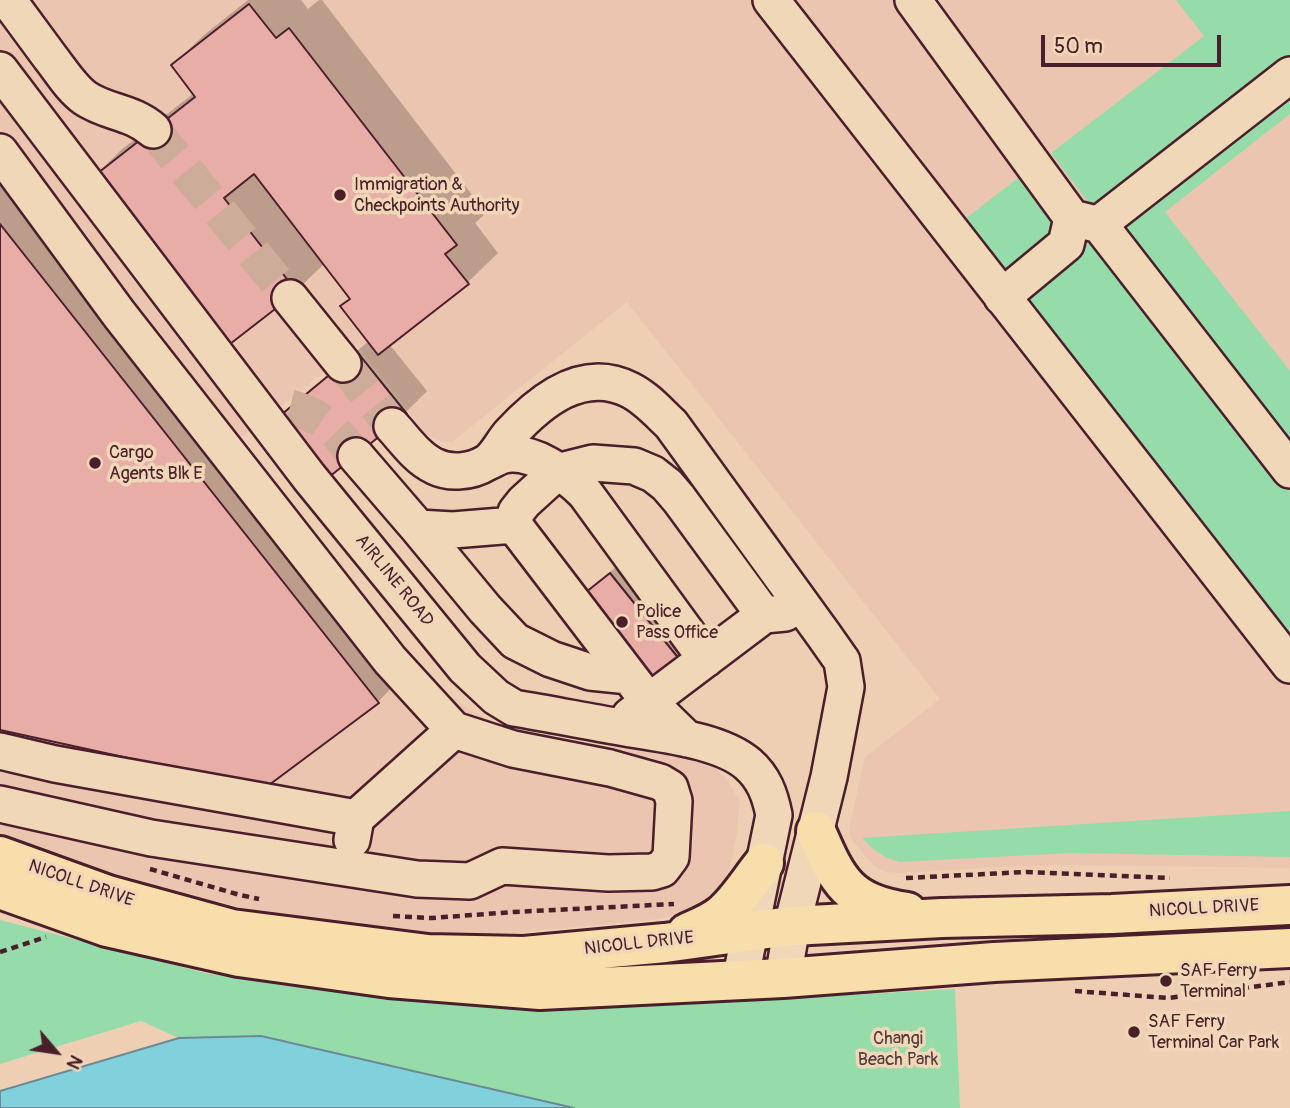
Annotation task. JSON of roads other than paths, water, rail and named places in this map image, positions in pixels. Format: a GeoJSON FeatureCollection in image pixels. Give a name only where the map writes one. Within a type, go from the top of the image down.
{"type":"FeatureCollection","features":[{"type":"Feature","properties":{"kind":"main road"},"geometry":{"type":"LineString","coordinates":[[816,831],[841,881],[856,896],[884,908],[942,918]]}},
{"type":"Feature","properties":{"kind":"main road","name":"NICOLL DRIVE"},"geometry":{"type":"LineString","coordinates":[[0,856],[108,895],[232,929],[428,954],[524,956],[665,943],[792,926],[1290,905]]}},
{"type":"Feature","properties":{"kind":"main road"},"geometry":{"type":"LineString","coordinates":[[665,943],[721,915],[764,863]]}},
{"type":"Feature","properties":{"kind":"main road","name":"NICOLL DRIVE"},"geometry":{"type":"LineString","coordinates":[[0,889],[107,927],[239,957],[389,978],[540,990],[740,981],[994,962],[1290,948]]}},
{"type":"Feature","properties":{"kind":"lane"},"geometry":{"type":"LineString","coordinates":[[8,0],[71,85],[85,97],[143,121],[153,130]]}},
{"type":"Feature","properties":{"kind":"lane"},"geometry":{"type":"LineString","coordinates":[[771,0],[1290,665]]}},
{"type":"Feature","properties":{"kind":"lane"},"geometry":{"type":"LineString","coordinates":[[913,0],[1086,221],[1290,470]]}},
{"type":"Feature","properties":{"kind":"lane"},"geometry":{"type":"LineString","coordinates":[[1002,297],[1066,244],[1086,221],[1290,75]]}},
{"type":"Feature","properties":{"kind":"lane","name":"AIRLINE ROAD"},"geometry":{"type":"LineString","coordinates":[[7,94],[309,477],[465,668],[496,697],[514,708],[687,739],[722,748],[746,762],[760,776],[774,815],[740,981]]}},
{"type":"Feature","properties":{"kind":"lane"},"geometry":{"type":"LineString","coordinates":[[0,152],[119,314],[382,650],[454,730],[513,748],[610,768],[660,782],[670,788],[674,802],[671,858],[662,869],[652,872],[608,873],[502,866],[470,881],[417,879],[150,838],[0,804]]}},
{"type":"Feature","properties":{"kind":"lane"},"geometry":{"type":"LineString","coordinates":[[290,298],[343,363]]}},
{"type":"Feature","properties":{"kind":"lane"},"geometry":{"type":"LineString","coordinates":[[488,462],[509,435],[562,390],[583,383],[606,381],[630,390],[646,400],[671,424],[842,661],[846,687],[829,777],[792,926],[783,978]]}},
{"type":"Feature","properties":{"kind":"lane"},"geometry":{"type":"LineString","coordinates":[[250,400],[290,407]]}},
{"type":"Feature","properties":{"kind":"lane"},"geometry":{"type":"LineString","coordinates":[[392,426],[437,468],[455,472],[472,469],[505,455],[521,455],[534,458],[574,482],[585,493],[706,659]]}},
{"type":"Feature","properties":{"kind":"lane"},"geometry":{"type":"LineString","coordinates":[[356,456],[515,641],[551,659],[639,689]]}},
{"type":"Feature","properties":{"kind":"lane"},"geometry":{"type":"LineString","coordinates":[[687,739],[639,689],[514,525],[516,512],[557,472],[593,463],[634,466],[653,474],[667,485],[764,615]]}},
{"type":"Feature","properties":{"kind":"lane"},"geometry":{"type":"LineString","coordinates":[[418,528],[453,530],[514,525]]}},
{"type":"Feature","properties":{"kind":"lane"},"geometry":{"type":"LineString","coordinates":[[616,726],[639,689],[706,659],[764,615],[786,613],[823,634]]}},
{"type":"Feature","properties":{"kind":"lane"},"geometry":{"type":"LineString","coordinates":[[347,868],[356,818],[454,730]]}},
{"type":"Feature","properties":{"kind":"lane"},"geometry":{"type":"LineString","coordinates":[[0,751],[55,764],[356,818]]}},
{"type":"Feature","properties":{"kind":"water"},"geometry":{"type":"Polygon","coordinates":[[[261,1036],[574,1108],[0,1108],[0,1091],[179,1038],[261,1036]]]}},
{"type":"Feature","properties":{"kind":"tunnel"},"geometry":{"type":"LineString","coordinates":[[153,130],[290,298]]}},
{"type":"Feature","properties":{"kind":"tunnel"},"geometry":{"type":"LineString","coordinates":[[343,364],[392,426]]}},
{"type":"Feature","properties":{"kind":"tunnel"},"geometry":{"type":"LineString","coordinates":[[290,407],[312,415],[328,425],[356,456]]}},
{"type":"Feature","properties":{"kind":"place","name":"Immigration & Checkpoints Authority"},"geometry":{"type":"Point","coordinates":[340,195]}},
{"type":"Feature","properties":{"kind":"place","name":"Cargo Agents Blk E"},"geometry":{"type":"Point","coordinates":[95,463]}},
{"type":"Feature","properties":{"kind":"place","name":"Police Pass Office"},"geometry":{"type":"Point","coordinates":[622,622]}},
{"type":"Feature","properties":{"kind":"place","name":"SAF Ferry Terminal"},"geometry":{"type":"Point","coordinates":[1166,981]}},
{"type":"Feature","properties":{"kind":"place","name":"SAF Ferry Terminal Car Park"},"geometry":{"type":"Point","coordinates":[1134,1032]}},
{"type":"Feature","properties":{"kind":"park label","name":"Changi Beach Park"},"geometry":{"type":"Point","coordinates":[898,1049]}}]}
